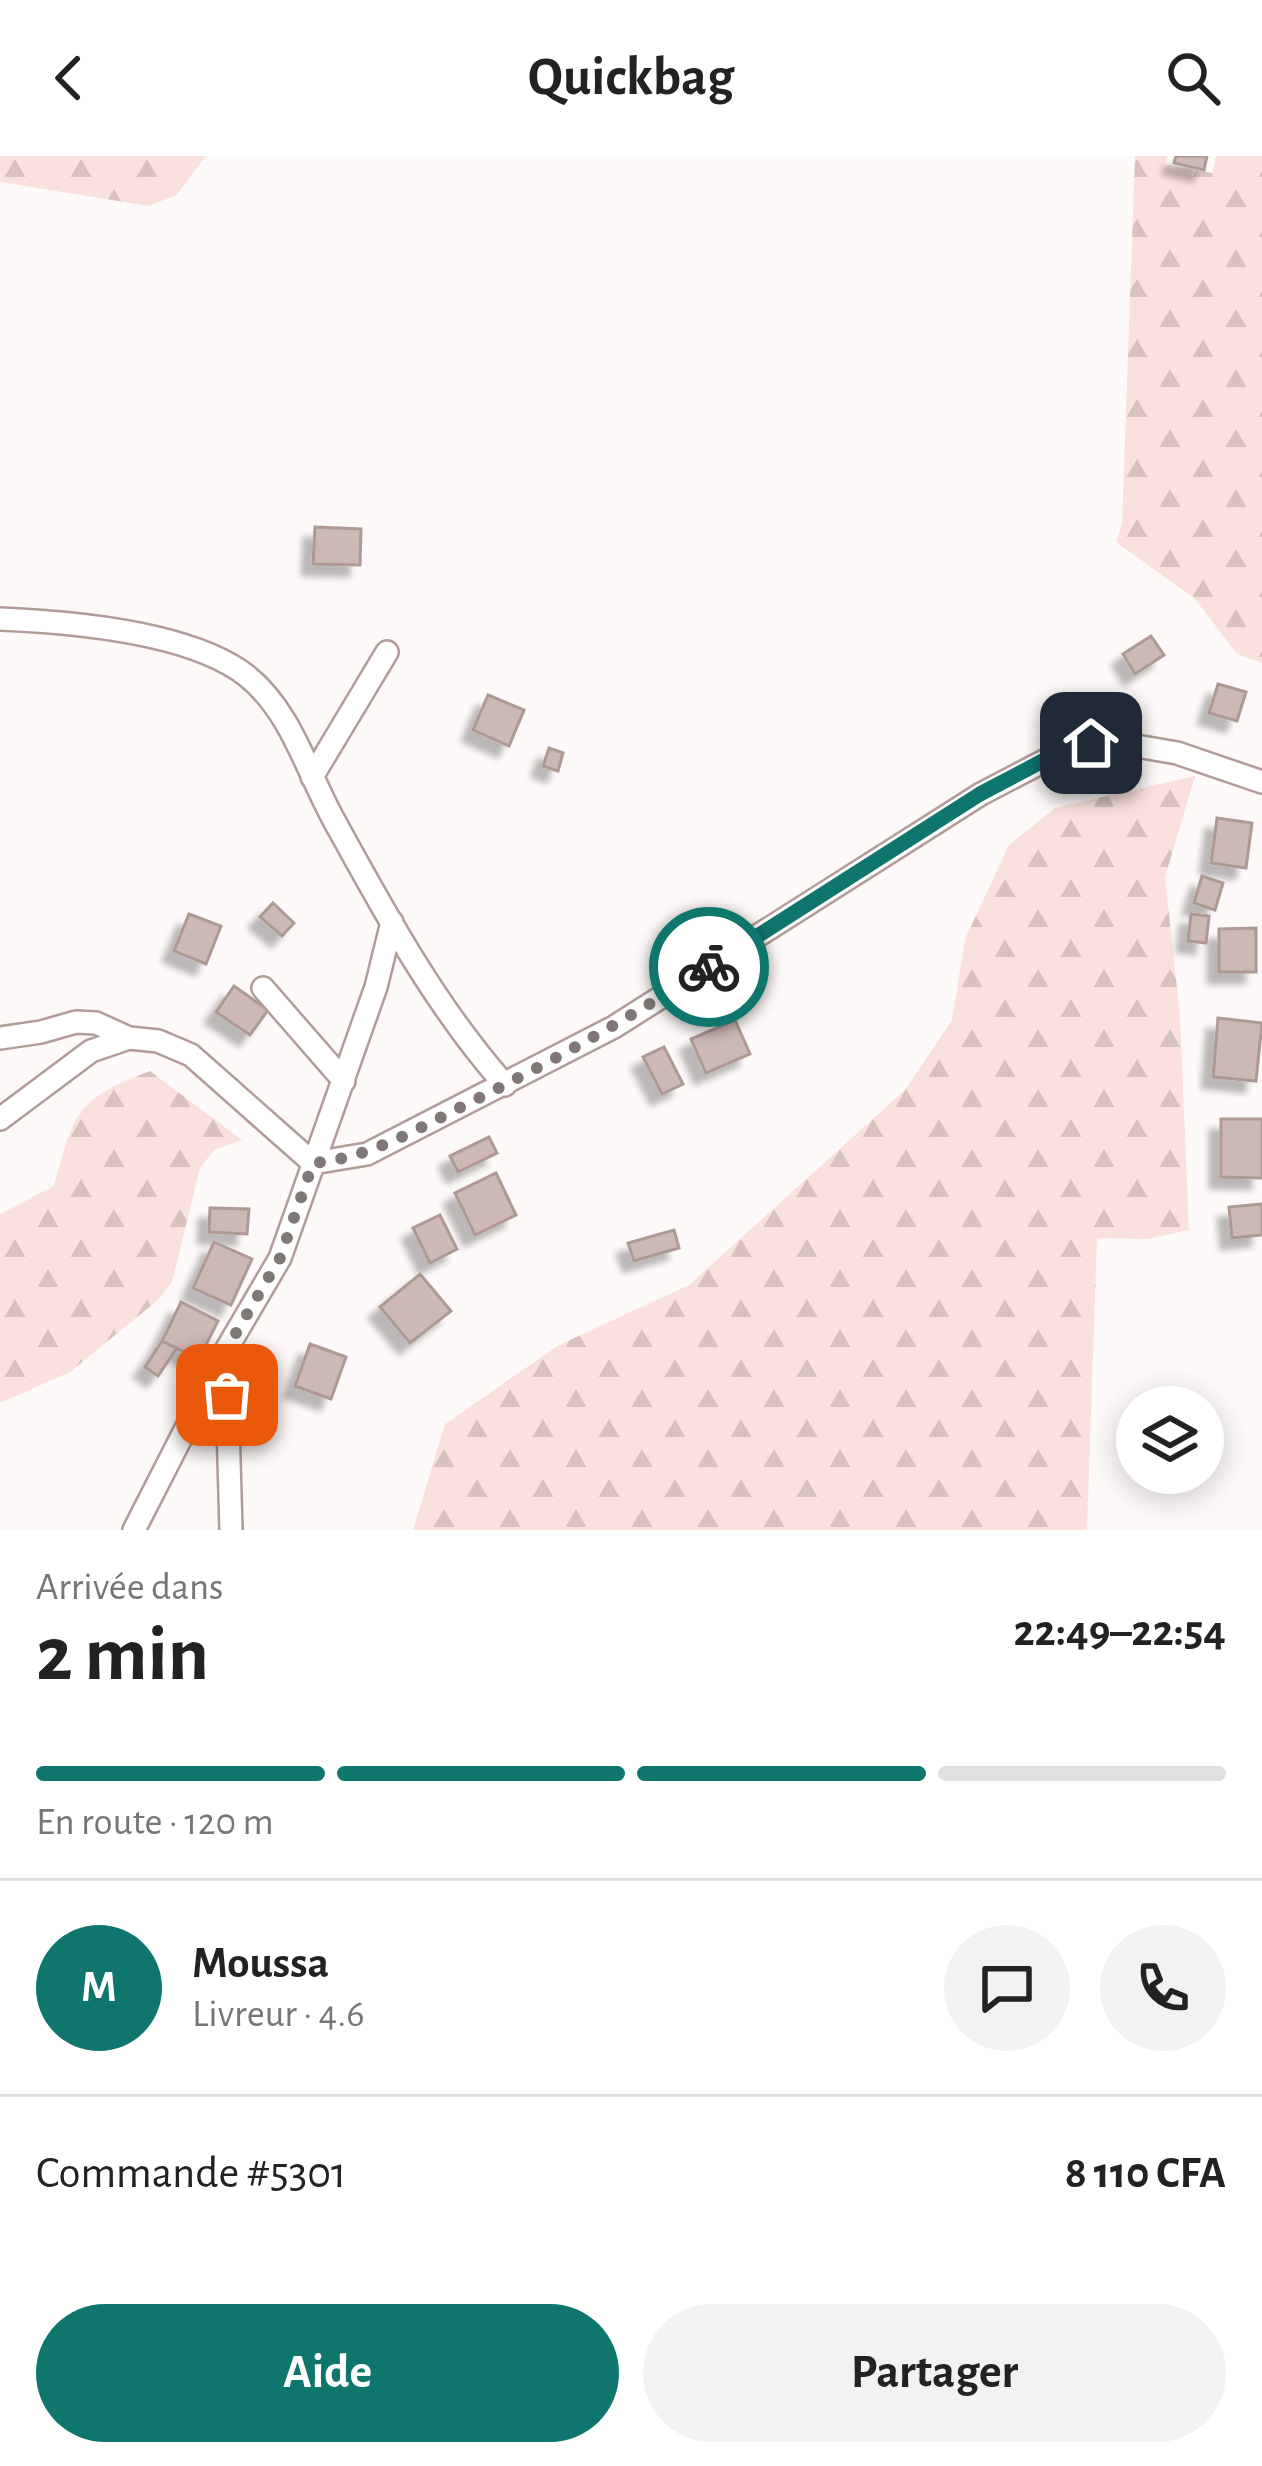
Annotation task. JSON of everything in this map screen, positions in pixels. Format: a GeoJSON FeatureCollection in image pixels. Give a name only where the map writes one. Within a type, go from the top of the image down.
{"type":"FeatureCollection","features":[{"type":"Feature","properties":{"kind":"street"},"geometry":{"type":"LineString","coordinates":[[0,620],[96,626],[218,658],[245,674],[271,698],[392,922],[458,1028],[505,1085]]}},
{"type":"Feature","properties":{"kind":"street"},"geometry":{"type":"LineString","coordinates":[[312,777],[387,652]]}},
{"type":"Feature","properties":{"kind":"street"},"geometry":{"type":"LineString","coordinates":[[313,1163],[367,1154],[614,1027],[980,794],[1071,746],[1119,743],[1178,753],[1262,782]]}},
{"type":"Feature","properties":{"kind":"street"},"geometry":{"type":"LineString","coordinates":[[134,1530],[226,1350],[280,1258],[344,1082],[392,922]]}},
{"type":"Feature","properties":{"kind":"street"},"geometry":{"type":"LineString","coordinates":[[263,988],[344,1082]]}},
{"type":"Feature","properties":{"kind":"street"},"geometry":{"type":"LineString","coordinates":[[0,1038],[76,1022],[96,1023],[128,1038],[158,1041],[191,1055],[313,1163]]}},
{"type":"Feature","properties":{"kind":"street"},"geometry":{"type":"LineString","coordinates":[[0,1119],[91,1051],[128,1038]]}},
{"type":"Feature","properties":{"kind":"street"},"geometry":{"type":"LineString","coordinates":[[226,1350],[231,1530]]}},
{"type":"Feature","properties":{"kind":"green space"},"geometry":{"type":"Polygon","coordinates":[[[0,156],[206,156],[176,195],[149,206],[0,182],[0,156]]]}},
{"type":"Feature","properties":{"kind":"green space"},"geometry":{"type":"Polygon","coordinates":[[[1135,156],[1168,156],[1165,164],[1212,173],[1216,156],[1262,156],[1262,663],[1237,654],[1195,599],[1116,542],[1122,524],[1135,156]]]}},
{"type":"Feature","properties":{"kind":"green space"},"geometry":{"type":"Polygon","coordinates":[[[1195,776],[1165,877],[1180,1016],[1189,1230],[1147,1239],[1097,1238],[1087,1530],[413,1530],[445,1424],[559,1345],[689,1285],[905,1090],[952,1020],[965,939],[1009,845],[1055,808],[1195,776]]]}},
{"type":"Feature","properties":{"kind":"green space"},"geometry":{"type":"Polygon","coordinates":[[[150,1071],[242,1140],[214,1150],[200,1168],[172,1282],[158,1300],[70,1372],[0,1403],[0,1214],[54,1186],[74,1125],[92,1101],[150,1071]]]}},
{"type":"Feature","properties":{"kind":"building"},"geometry":{"type":"Polygon","coordinates":[[[1176,156],[1207,156],[1204,170],[1174,163],[1176,156]]]}},
{"type":"Feature","properties":{"kind":"building"},"geometry":{"type":"Polygon","coordinates":[[[315,527],[361,529],[360,565],[313,564],[315,527]]]}},
{"type":"Feature","properties":{"kind":"building"},"geometry":{"type":"Polygon","coordinates":[[[1151,636],[1164,655],[1135,674],[1123,654],[1151,636]]]}},
{"type":"Feature","properties":{"kind":"building"},"geometry":{"type":"Polygon","coordinates":[[[1218,684],[1246,692],[1237,721],[1209,713],[1218,684]]]}},
{"type":"Feature","properties":{"kind":"building"},"geometry":{"type":"Polygon","coordinates":[[[488,695],[524,710],[509,746],[473,730],[488,695]]]}},
{"type":"Feature","properties":{"kind":"building"},"geometry":{"type":"Polygon","coordinates":[[[549,748],[563,753],[558,771],[543,766],[549,748]]]}},
{"type":"Feature","properties":{"kind":"building"},"geometry":{"type":"Polygon","coordinates":[[[1217,818],[1252,823],[1246,868],[1211,863],[1217,818]]]}},
{"type":"Feature","properties":{"kind":"building"},"geometry":{"type":"Polygon","coordinates":[[[1202,876],[1223,883],[1215,910],[1194,903],[1202,876]]]}},
{"type":"Feature","properties":{"kind":"building"},"geometry":{"type":"Polygon","coordinates":[[[273,903],[294,923],[282,936],[260,917],[273,903]]]}},
{"type":"Feature","properties":{"kind":"building"},"geometry":{"type":"Polygon","coordinates":[[[189,914],[221,926],[206,964],[174,951],[189,914]]]}},
{"type":"Feature","properties":{"kind":"building"},"geometry":{"type":"Polygon","coordinates":[[[1191,914],[1209,916],[1206,943],[1188,941],[1191,914]]]}},
{"type":"Feature","properties":{"kind":"building"},"geometry":{"type":"Polygon","coordinates":[[[1256,928],[1256,972],[1219,972],[1219,929],[1256,928]]]}},
{"type":"Feature","properties":{"kind":"building"},"geometry":{"type":"Polygon","coordinates":[[[234,986],[268,1010],[250,1035],[216,1012],[234,986]]]}},
{"type":"Feature","properties":{"kind":"building"},"geometry":{"type":"Polygon","coordinates":[[[1218,1018],[1262,1023],[1256,1081],[1213,1077],[1218,1018]]]}},
{"type":"Feature","properties":{"kind":"building"},"geometry":{"type":"Polygon","coordinates":[[[735,1020],[750,1054],[706,1073],[691,1039],[735,1020]]]}},
{"type":"Feature","properties":{"kind":"building"},"geometry":{"type":"Polygon","coordinates":[[[664,1047],[683,1084],[662,1094],[643,1057],[664,1047]]]}},
{"type":"Feature","properties":{"kind":"building"},"geometry":{"type":"Polygon","coordinates":[[[1221,1119],[1262,1119],[1262,1178],[1221,1177],[1221,1119]]]}},
{"type":"Feature","properties":{"kind":"building"},"geometry":{"type":"Polygon","coordinates":[[[489,1137],[497,1153],[458,1172],[450,1156],[489,1137]]]}},
{"type":"Feature","properties":{"kind":"building"},"geometry":{"type":"Polygon","coordinates":[[[496,1173],[516,1215],[475,1235],[455,1193],[496,1173]]]}},
{"type":"Feature","properties":{"kind":"building"},"geometry":{"type":"Polygon","coordinates":[[[1262,1204],[1262,1235],[1232,1238],[1229,1207],[1262,1204]]]}},
{"type":"Feature","properties":{"kind":"building"},"geometry":{"type":"Polygon","coordinates":[[[210,1208],[249,1209],[247,1234],[209,1232],[210,1208]]]}},
{"type":"Feature","properties":{"kind":"building"},"geometry":{"type":"Polygon","coordinates":[[[440,1215],[457,1249],[430,1263],[413,1228],[440,1215]]]}},
{"type":"Feature","properties":{"kind":"building"},"geometry":{"type":"Polygon","coordinates":[[[674,1230],[679,1248],[634,1261],[628,1243],[674,1230]]]}},
{"type":"Feature","properties":{"kind":"building"},"geometry":{"type":"Polygon","coordinates":[[[214,1242],[252,1259],[231,1305],[193,1288],[214,1242]]]}},
{"type":"Feature","properties":{"kind":"building"},"geometry":{"type":"Polygon","coordinates":[[[420,1274],[451,1311],[410,1343],[380,1307],[420,1274]]]}},
{"type":"Feature","properties":{"kind":"building"},"geometry":{"type":"Polygon","coordinates":[[[181,1302],[218,1321],[199,1359],[162,1341],[181,1302]]]}},
{"type":"Feature","properties":{"kind":"building"},"geometry":{"type":"Polygon","coordinates":[[[162,1341],[177,1348],[158,1376],[145,1367],[162,1341]]]}},
{"type":"Feature","properties":{"kind":"building"},"geometry":{"type":"Polygon","coordinates":[[[310,1344],[346,1357],[331,1399],[295,1386],[310,1344]]]}},
{"type":"Feature","properties":{"kind":"way so far"},"geometry":{"type":"LineString","coordinates":[[227,1395],[226,1350],[280,1258],[313,1163],[367,1154],[436,1120],[614,1027],[709,967]]}},
{"type":"Feature","properties":{"kind":"route"},"geometry":{"type":"LineString","coordinates":[[709,967],[980,794],[1071,746],[1091,743]]}}]}
